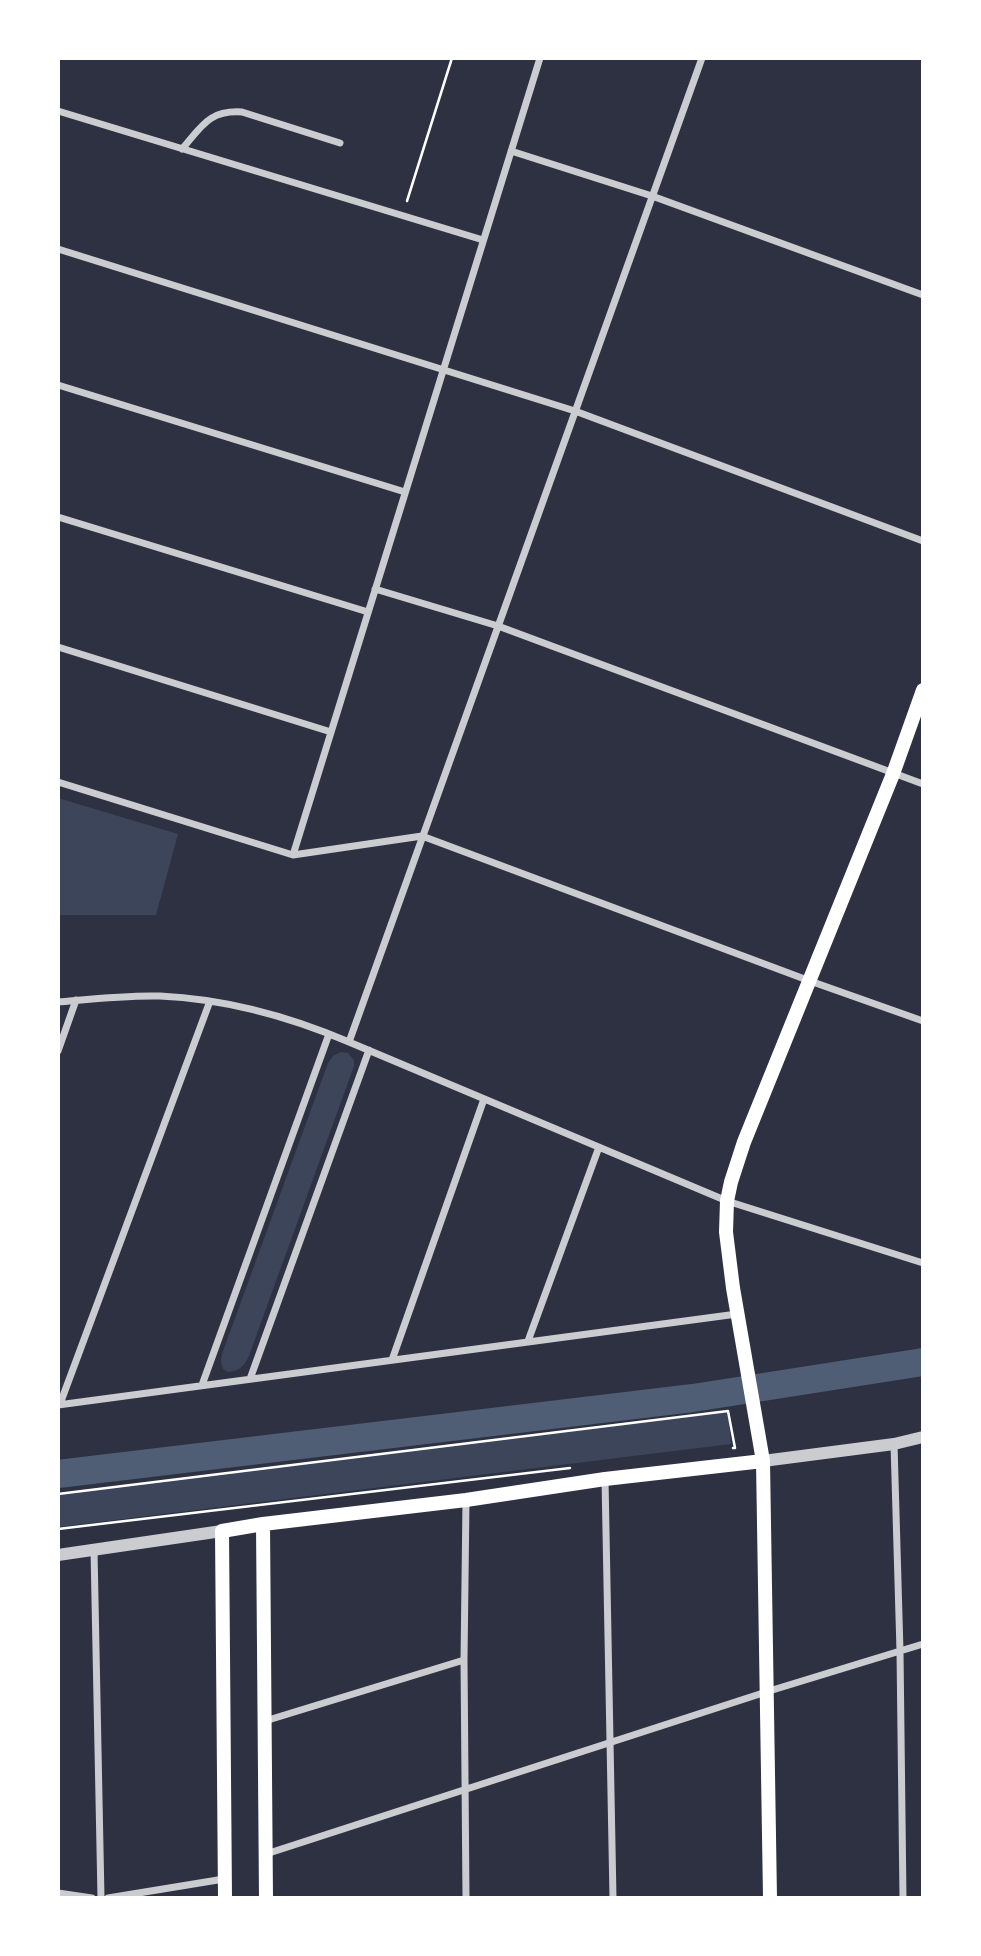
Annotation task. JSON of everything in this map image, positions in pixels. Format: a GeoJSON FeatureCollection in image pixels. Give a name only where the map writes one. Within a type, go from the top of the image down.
{"type":"FeatureCollection","features":[{"type":"Feature","properties":{"kind":"main road"},"geometry":{"type":"LineString","coordinates":[[770,1898],[763,1461],[728,1259],[727,1201],[740,1152],[893,774],[923,690]]}},
{"type":"Feature","properties":{"kind":"main road"},"geometry":{"type":"LineString","coordinates":[[225,1898],[222,1531],[466,1500],[605,1479],[763,1461]]}},
{"type":"Feature","properties":{"kind":"main road"},"geometry":{"type":"LineString","coordinates":[[739,1465],[756,1478],[763,1492]]}},
{"type":"Feature","properties":{"kind":"main road"},"geometry":{"type":"LineString","coordinates":[[262,1524],[266,1898]]}},
{"type":"Feature","properties":{"kind":"street"},"geometry":{"type":"LineString","coordinates":[[293,855],[540,58]]}},
{"type":"Feature","properties":{"kind":"street"},"geometry":{"type":"LineString","coordinates":[[349,1042],[702,58]]}},
{"type":"Feature","properties":{"kind":"street"},"geometry":{"type":"LineString","coordinates":[[58,111],[483,240]]}},
{"type":"Feature","properties":{"kind":"street"},"geometry":{"type":"LineString","coordinates":[[183,149],[204,123],[214,115],[230,111],[242,112],[341,143]]}},
{"type":"Feature","properties":{"kind":"street"},"geometry":{"type":"LineString","coordinates":[[511,151],[652,196],[923,295]]}},
{"type":"Feature","properties":{"kind":"street"},"geometry":{"type":"LineString","coordinates":[[58,249],[575,411],[923,541]]}},
{"type":"Feature","properties":{"kind":"street"},"geometry":{"type":"LineString","coordinates":[[58,385],[405,492]]}},
{"type":"Feature","properties":{"kind":"street"},"geometry":{"type":"LineString","coordinates":[[58,517],[368,612]]}},
{"type":"Feature","properties":{"kind":"street"},"geometry":{"type":"LineString","coordinates":[[375,589],[498,626],[923,784]]}},
{"type":"Feature","properties":{"kind":"street"},"geometry":{"type":"LineString","coordinates":[[58,647],[331,732]]}},
{"type":"Feature","properties":{"kind":"street"},"geometry":{"type":"LineString","coordinates":[[58,782],[293,855],[422,836],[923,1021]]}},
{"type":"Feature","properties":{"kind":"street"},"geometry":{"type":"LineString","coordinates":[[58,1002],[160,996],[210,1001],[285,1017],[727,1201],[923,1263]]}},
{"type":"Feature","properties":{"kind":"street"},"geometry":{"type":"LineString","coordinates":[[58,1051],[76,1000]]}},
{"type":"Feature","properties":{"kind":"street"},"geometry":{"type":"LineString","coordinates":[[210,1001],[59,1405],[737,1314]]}},
{"type":"Feature","properties":{"kind":"street"},"geometry":{"type":"LineString","coordinates":[[202,1385],[329,1034]]}},
{"type":"Feature","properties":{"kind":"street"},"geometry":{"type":"LineString","coordinates":[[250,1379],[369,1050]]}},
{"type":"Feature","properties":{"kind":"street"},"geometry":{"type":"LineString","coordinates":[[392,1360],[484,1099]]}},
{"type":"Feature","properties":{"kind":"street"},"geometry":{"type":"LineString","coordinates":[[528,1341],[599,1147]]}},
{"type":"Feature","properties":{"kind":"street"},"geometry":{"type":"LineString","coordinates":[[763,1461],[894,1444],[923,1437]]}},
{"type":"Feature","properties":{"kind":"street"},"geometry":{"type":"LineString","coordinates":[[894,1444],[903,1898]]}},
{"type":"Feature","properties":{"kind":"street"},"geometry":{"type":"LineString","coordinates":[[605,1479],[613,1898]]}},
{"type":"Feature","properties":{"kind":"street"},"geometry":{"type":"LineString","coordinates":[[466,1500],[466,1898]]}},
{"type":"Feature","properties":{"kind":"street"},"geometry":{"type":"LineString","coordinates":[[58,1555],[222,1531]]}},
{"type":"Feature","properties":{"kind":"street"},"geometry":{"type":"LineString","coordinates":[[94,1550],[101,1898]]}},
{"type":"Feature","properties":{"kind":"street"},"geometry":{"type":"LineString","coordinates":[[265,1854],[923,1644]]}},
{"type":"Feature","properties":{"kind":"street"},"geometry":{"type":"LineString","coordinates":[[264,1721],[464,1660]]}},
{"type":"Feature","properties":{"kind":"street"},"geometry":{"type":"LineString","coordinates":[[108,1898],[225,1879]]}},
{"type":"Feature","properties":{"kind":"street"},"geometry":{"type":"LineString","coordinates":[[58,1893],[92,1898]]}},
{"type":"Feature","properties":{"kind":"path"},"geometry":{"type":"LineString","coordinates":[[407,201],[452,58]]}},
{"type":"Feature","properties":{"kind":"path"},"geometry":{"type":"LineString","coordinates":[[58,1494],[728,1411],[735,1448]]}},
{"type":"Feature","properties":{"kind":"path"},"geometry":{"type":"LineString","coordinates":[[58,1529],[569,1468]]}},
{"type":"Feature","properties":{"kind":"shaded area"},"geometry":{"type":"Polygon","coordinates":[[[58,798],[178,834],[156,915],[58,915],[58,798]]]}},
{"type":"Feature","properties":{"kind":"shaded area"},"geometry":{"type":"Polygon","coordinates":[[[341,1052],[348,1053],[354,1060],[354,1066],[248,1357],[240,1368],[228,1372],[223,1369],[222,1354],[328,1063],[333,1056],[341,1052]]]}},
{"type":"Feature","properties":{"kind":"shaded area"},"geometry":{"type":"Polygon","coordinates":[[[728,1411],[731,1444],[58,1527],[58,1494],[728,1411]]]}},
{"type":"Feature","properties":{"kind":"waterway"},"geometry":{"type":"LineString","coordinates":[[58,1474],[693,1398],[923,1362]]}}]}
